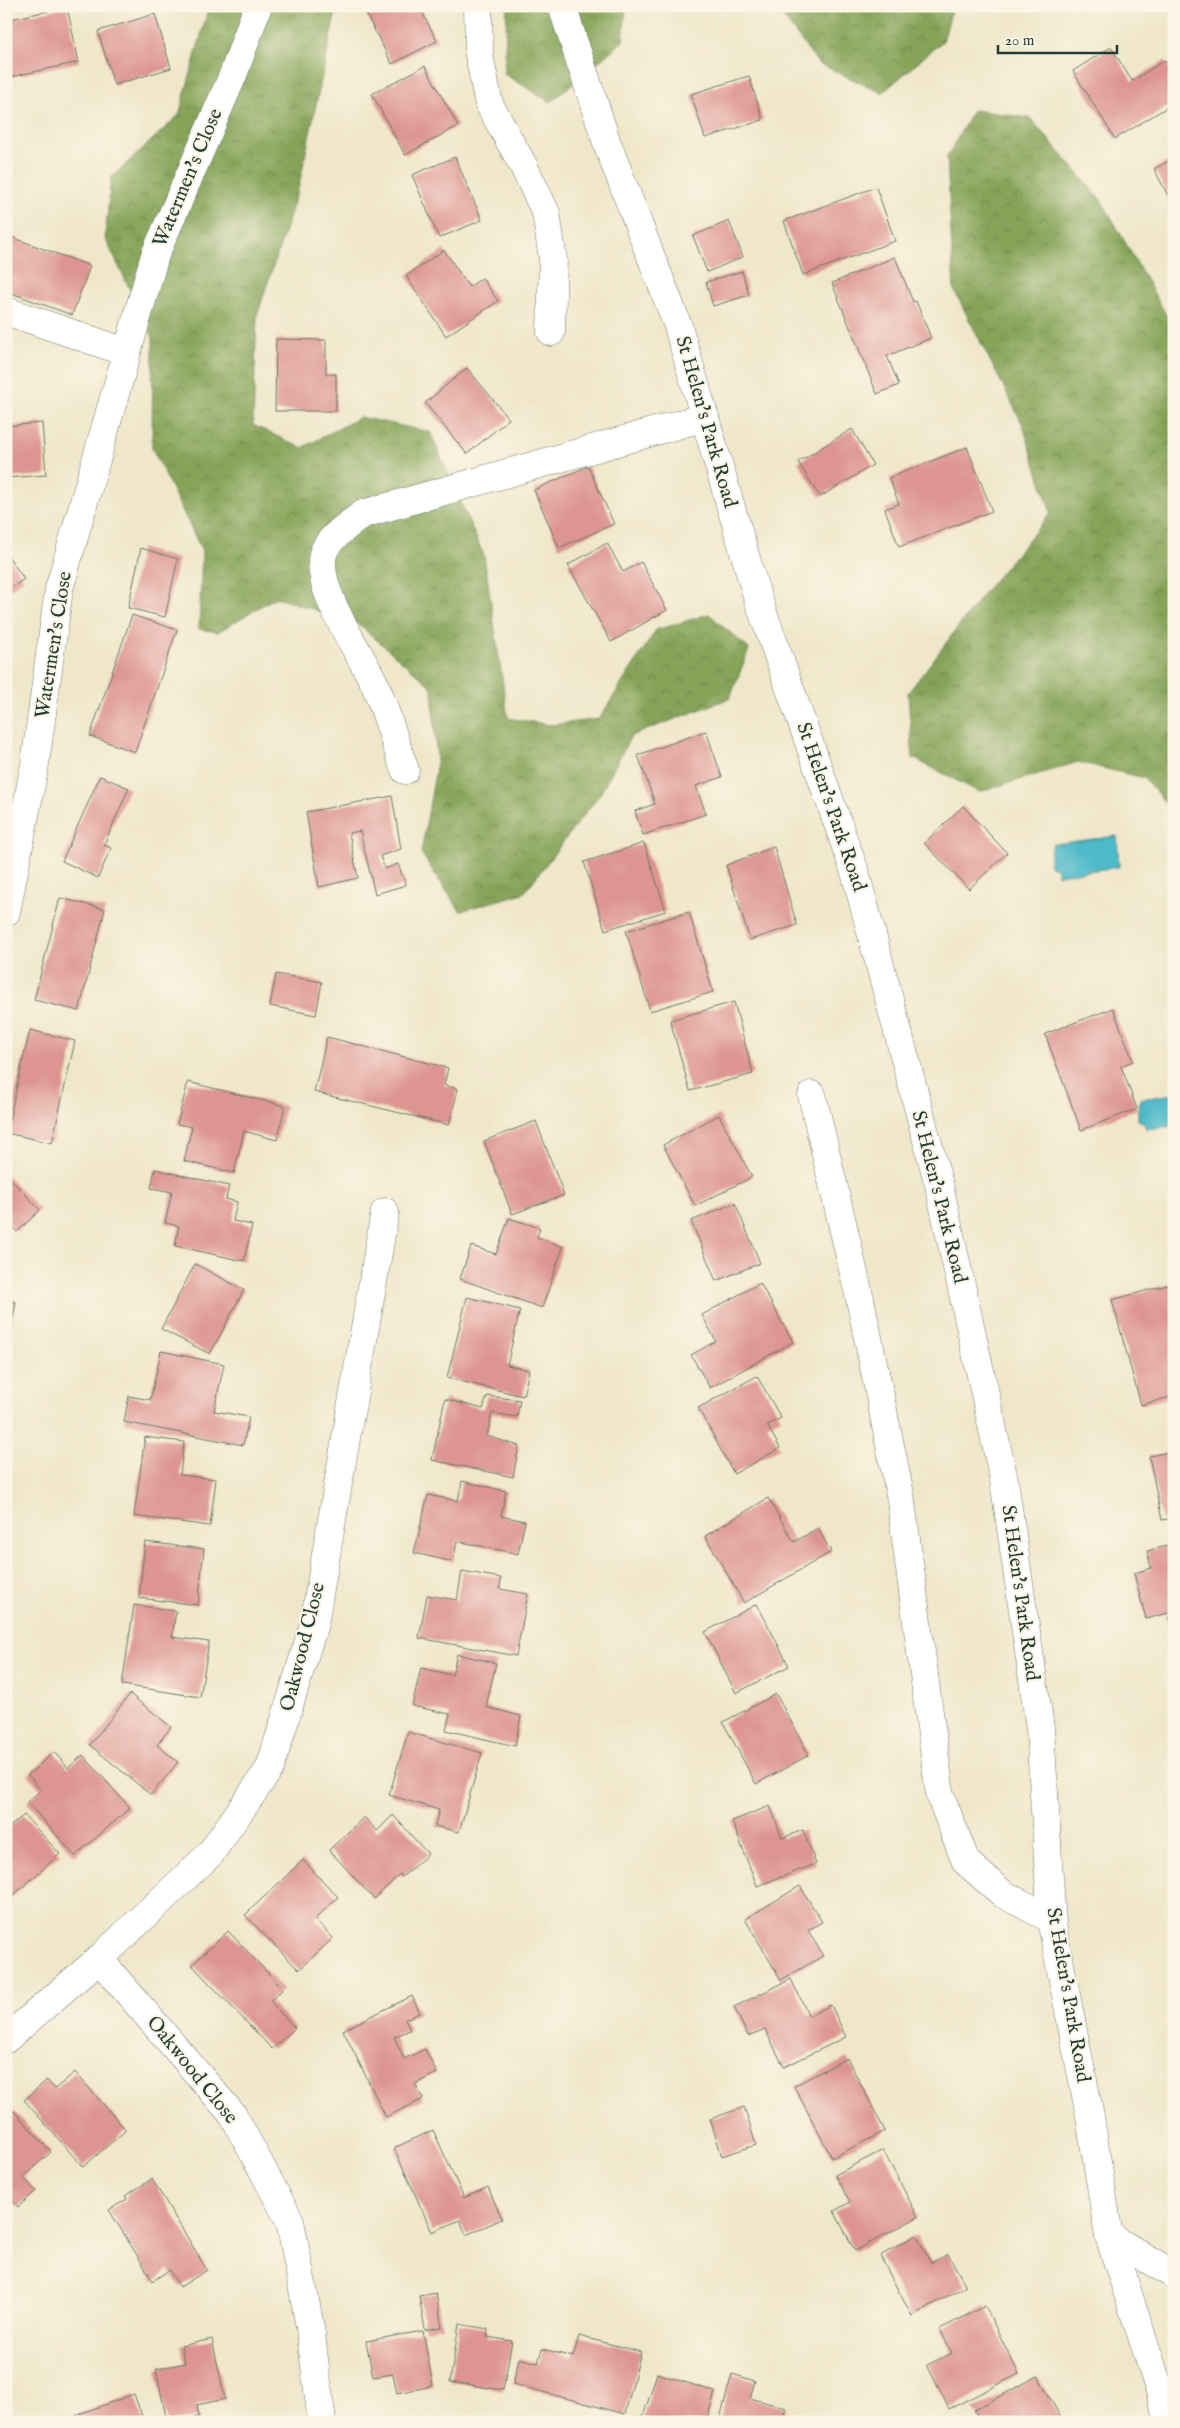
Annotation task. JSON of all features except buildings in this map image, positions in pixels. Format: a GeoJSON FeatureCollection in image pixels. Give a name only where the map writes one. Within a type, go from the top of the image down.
{"type":"FeatureCollection","features":[{"type":"Feature","properties":{"kind":"street","name":"Watermen's Close"},"geometry":{"type":"LineString","coordinates":[[6,912],[35,764],[59,589],[154,256],[233,74],[258,6]]}},
{"type":"Feature","properties":{"kind":"street"},"geometry":{"type":"LineString","coordinates":[[478,6],[478,55],[489,104],[534,186],[546,213],[553,259],[551,332]]}},
{"type":"Feature","properties":{"kind":"street","name":"St Helen's Park Road"},"geometry":{"type":"LineString","coordinates":[[562,6],[608,146],[678,326],[757,596],[855,872],[939,1186],[1004,1480],[1040,1728],[1051,1919],[1090,2111],[1109,2236],[1170,2422]]}},
{"type":"Feature","properties":{"kind":"street"},"geometry":{"type":"LineString","coordinates":[[6,311],[126,352]]}},
{"type":"Feature","properties":{"kind":"street"},"geometry":{"type":"LineString","coordinates":[[405,770],[376,686],[346,632],[322,573],[324,552],[339,531],[363,514],[704,417]]}},
{"type":"Feature","properties":{"kind":"street"},"geometry":{"type":"LineString","coordinates":[[812,1095],[860,1299],[900,1494],[940,1795],[966,1862],[1003,1894],[1051,1919]]}},
{"type":"Feature","properties":{"kind":"street","name":"Oakwood Close"},"geometry":{"type":"LineString","coordinates":[[6,2039],[99,1959],[210,1854],[270,1768],[314,1624],[384,1212]]}},
{"type":"Feature","properties":{"kind":"street","name":"Oakwood Close"},"geometry":{"type":"LineString","coordinates":[[99,1959],[233,2116],[290,2221],[310,2327],[322,2422]]}},
{"type":"Feature","properties":{"kind":"street"},"geometry":{"type":"LineString","coordinates":[[1109,2236],[1174,2275]]}},
{"type":"Feature","properties":{"kind":"green space"},"geometry":{"type":"Polygon","coordinates":[[[209,6],[337,6],[298,190],[257,316],[253,425],[302,448],[360,417],[430,432],[484,556],[508,718],[551,725],[599,719],[656,630],[709,614],[749,649],[730,698],[631,736],[600,794],[524,893],[460,911],[421,853],[437,762],[432,687],[358,624],[276,597],[218,632],[199,629],[202,551],[152,448],[153,337],[105,238],[111,178],[179,115],[209,6]]]}},
{"type":"Feature","properties":{"kind":"green space"},"geometry":{"type":"Polygon","coordinates":[[[507,6],[626,6],[623,41],[551,102],[504,74],[507,6]]]}},
{"type":"Feature","properties":{"kind":"green space"},"geometry":{"type":"Polygon","coordinates":[[[775,6],[953,6],[943,41],[882,93],[818,63],[775,6]]]}},
{"type":"Feature","properties":{"kind":"green space"},"geometry":{"type":"Polygon","coordinates":[[[973,110],[1030,118],[1102,201],[1174,329],[1174,813],[1144,778],[1078,762],[979,792],[913,758],[908,693],[983,594],[1051,513],[1022,423],[954,290],[947,157],[973,110]]]}},
{"type":"Feature","properties":{"kind":"water"},"geometry":{"type":"Polygon","coordinates":[[[1117,836],[1119,867],[1058,875],[1056,868],[1050,866],[1050,854],[1053,844],[1117,836]]]}},
{"type":"Feature","properties":{"kind":"water"},"geometry":{"type":"Polygon","coordinates":[[[1174,1094],[1174,1126],[1146,1129],[1144,1123],[1138,1120],[1138,1109],[1141,1099],[1174,1094]]]}}]}
